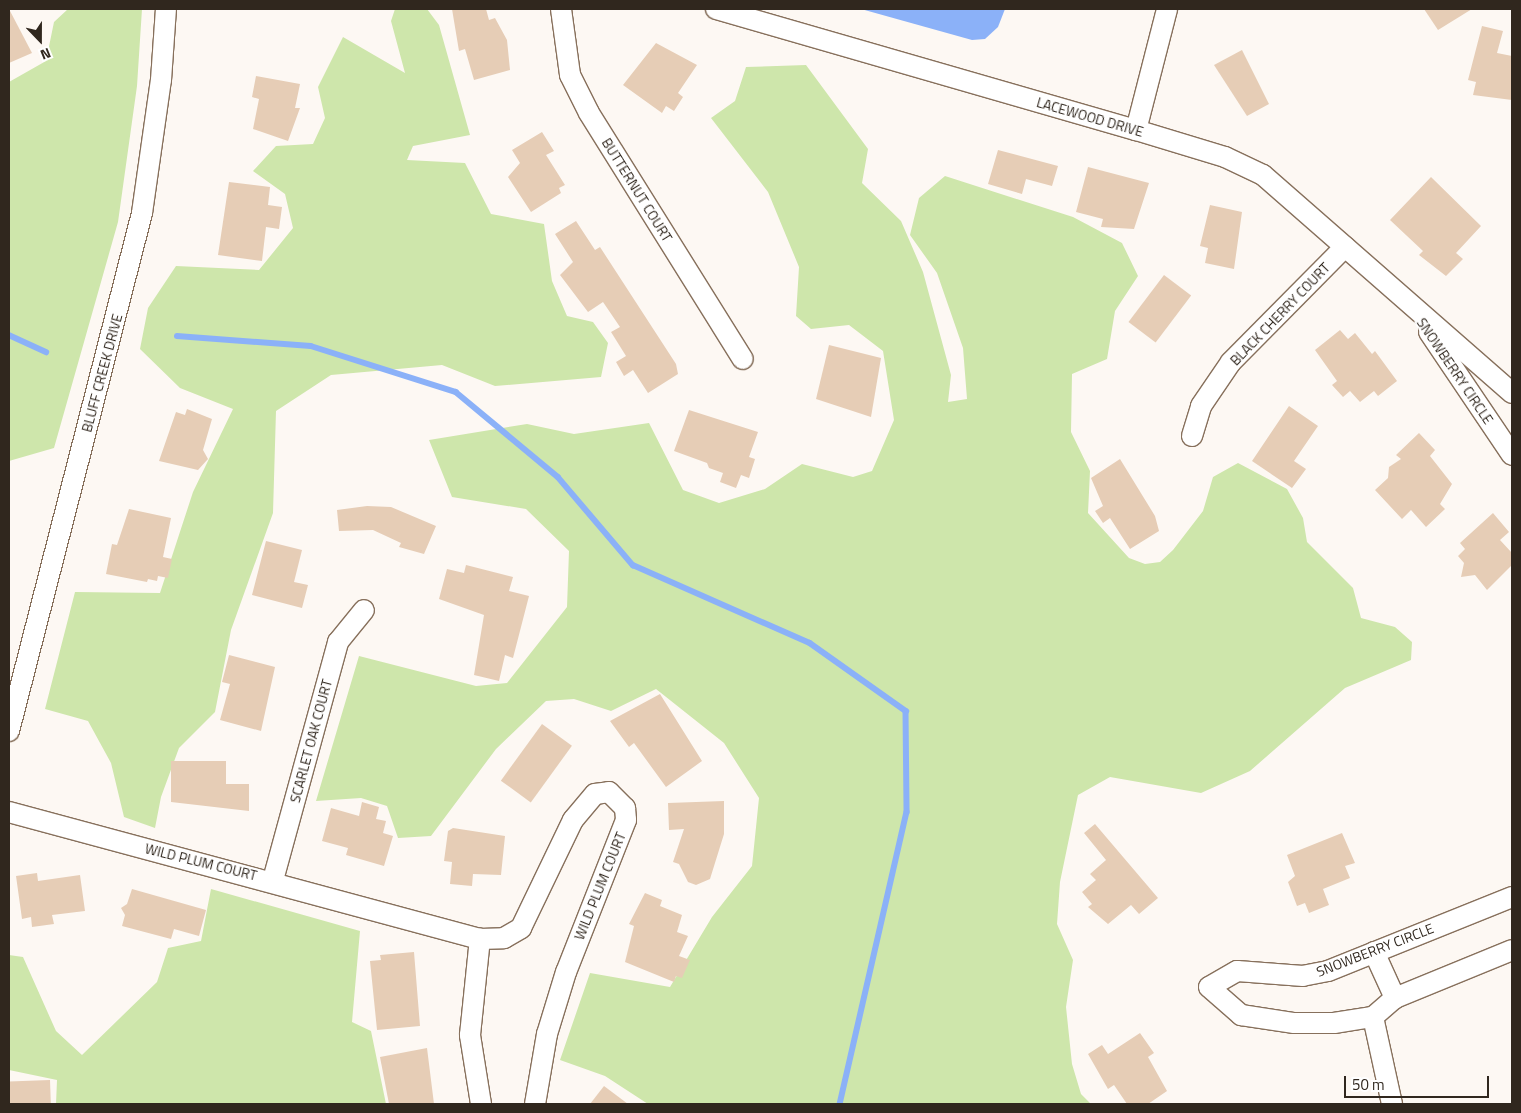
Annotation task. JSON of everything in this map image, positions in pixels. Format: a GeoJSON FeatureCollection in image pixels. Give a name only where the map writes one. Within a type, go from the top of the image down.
{"type":"FeatureCollection","features":[{"type":"Feature","properties":{"kind":"street","name":"BLUFF CREEK DRIVE"},"geometry":{"type":"LineString","coordinates":[[9,731],[142,213],[161,80],[166,9]]}},
{"type":"Feature","properties":{"kind":"street","name":"BUTTERNUT COURT"},"geometry":{"type":"LineString","coordinates":[[561,9],[570,75],[589,113],[743,359]]}},
{"type":"Feature","properties":{"kind":"street","name":"LACEWOOD DRIVE"},"geometry":{"type":"LineString","coordinates":[[716,9],[1226,157],[1263,175],[1309,211],[1417,314]]}},
{"type":"Feature","properties":{"kind":"street"},"geometry":{"type":"LineString","coordinates":[[1136,130],[1167,9]]}},
{"type":"Feature","properties":{"kind":"street","name":"BLACK CHERRY COURT"},"geometry":{"type":"LineString","coordinates":[[1192,436],[1201,406],[1232,362],[1345,247]]}},
{"type":"Feature","properties":{"kind":"street","name":"SNOWBERRY CIRCLE"},"geometry":{"type":"LineString","coordinates":[[1417,314],[1512,393]]}},
{"type":"Feature","properties":{"kind":"street","name":"SNOWBERRY CIRCLE"},"geometry":{"type":"LineString","coordinates":[[1417,314],[1510,449]]}},
{"type":"Feature","properties":{"kind":"street","name":"SCARLET OAK COURT"},"geometry":{"type":"LineString","coordinates":[[273,880],[338,642],[364,610]]}},
{"type":"Feature","properties":{"kind":"street","name":"WILD PLUM COURT"},"geometry":{"type":"LineString","coordinates":[[9,812],[273,880],[480,939],[504,938],[521,928],[586,803],[602,793],[618,798],[625,808],[622,834],[566,972],[547,1034],[535,1104]]}},
{"type":"Feature","properties":{"kind":"street","name":"SNOWBERRY CIRCLE"},"geometry":{"type":"LineString","coordinates":[[1373,1017],[1294,1024],[1241,1015],[1209,988],[1236,971],[1303,976],[1374,952],[1512,897]]}},
{"type":"Feature","properties":{"kind":"street"},"geometry":{"type":"LineString","coordinates":[[480,939],[470,1035],[481,1104]]}},
{"type":"Feature","properties":{"kind":"street"},"geometry":{"type":"LineString","coordinates":[[1392,1104],[1373,1017],[1395,998],[1512,950]]}},
{"type":"Feature","properties":{"kind":"street"},"geometry":{"type":"LineString","coordinates":[[1374,952],[1395,998]]}},
{"type":"Feature","properties":{"kind":"green space"},"geometry":{"type":"Polygon","coordinates":[[[68,9],[142,9],[137,86],[118,222],[54,448],[9,461],[9,82],[46,61],[54,22],[68,9]]]}},
{"type":"Feature","properties":{"kind":"green space"},"geometry":{"type":"Polygon","coordinates":[[[395,9],[427,9],[439,25],[470,135],[413,146],[407,160],[465,163],[491,214],[544,224],[552,281],[567,316],[593,322],[608,343],[601,377],[495,386],[442,365],[331,375],[276,411],[273,513],[231,630],[215,712],[179,748],[161,797],[155,828],[124,817],[111,763],[88,721],[45,709],[75,592],[160,593],[193,492],[233,409],[180,388],[140,349],[148,308],[176,266],[259,270],[293,228],[285,194],[253,171],[276,146],[313,144],[325,118],[318,87],[343,37],[405,73],[391,21],[395,9]]]}},
{"type":"Feature","properties":{"kind":"green space"},"geometry":{"type":"Polygon","coordinates":[[[806,65],[868,149],[862,183],[901,221],[923,272],[951,375],[948,402],[967,399],[963,348],[937,273],[910,235],[919,198],[945,176],[1073,217],[1122,243],[1138,276],[1115,311],[1107,359],[1072,374],[1071,432],[1090,471],[1088,513],[1129,558],[1145,564],[1160,562],[1173,550],[1203,511],[1213,477],[1238,463],[1287,489],[1303,518],[1307,542],[1353,588],[1361,618],[1395,627],[1412,642],[1411,660],[1345,688],[1250,771],[1201,793],[1110,777],[1078,795],[1060,882],[1057,924],[1073,960],[1066,1007],[1072,1064],[1081,1094],[1091,1104],[648,1104],[605,1076],[560,1060],[590,973],[670,987],[712,917],[752,866],[759,798],[724,743],[656,689],[611,711],[574,699],[546,701],[496,749],[431,836],[398,838],[387,806],[361,798],[316,801],[359,656],[476,686],[507,683],[567,607],[569,551],[526,509],[452,497],[429,440],[527,424],[574,434],[649,423],[683,490],[719,503],[765,489],[802,464],[853,477],[872,471],[894,420],[883,351],[849,325],[811,329],[796,316],[799,267],[768,192],[711,118],[735,101],[746,67],[806,65]]]}},
{"type":"Feature","properties":{"kind":"green space"},"geometry":{"type":"Polygon","coordinates":[[[211,889],[360,931],[352,1022],[371,1031],[386,1104],[56,1104],[57,1080],[9,1070],[9,955],[23,957],[56,1031],[82,1055],[157,982],[168,948],[201,941],[211,889]]]}},
{"type":"Feature","properties":{"kind":"water"},"geometry":{"type":"Polygon","coordinates":[[[861,9],[1005,9],[998,27],[985,39],[972,40],[861,9]]]}},
{"type":"Feature","properties":{"kind":"building"},"geometry":{"type":"Polygon","coordinates":[[[9,9],[32,53],[9,63],[9,9]]]}},
{"type":"Feature","properties":{"kind":"building"},"geometry":{"type":"Polygon","coordinates":[[[452,9],[486,9],[489,20],[495,18],[507,40],[510,70],[474,80],[465,49],[459,51],[452,9]]]}},
{"type":"Feature","properties":{"kind":"building"},"geometry":{"type":"Polygon","coordinates":[[[1424,9],[1472,9],[1438,30],[1424,9]]]}},
{"type":"Feature","properties":{"kind":"building"},"geometry":{"type":"Polygon","coordinates":[[[1482,26],[1503,31],[1497,53],[1512,56],[1512,100],[1473,95],[1476,82],[1468,80],[1482,26]]]}},
{"type":"Feature","properties":{"kind":"building"},"geometry":{"type":"Polygon","coordinates":[[[656,43],[697,65],[678,93],[683,97],[674,111],[666,106],[662,113],[623,85],[656,43]]]}},
{"type":"Feature","properties":{"kind":"building"},"geometry":{"type":"Polygon","coordinates":[[[1242,50],[1269,104],[1247,116],[1214,65],[1242,50]]]}},
{"type":"Feature","properties":{"kind":"building"},"geometry":{"type":"Polygon","coordinates":[[[256,76],[300,84],[295,108],[300,108],[288,141],[253,129],[259,99],[252,97],[256,76]]]}},
{"type":"Feature","properties":{"kind":"building"},"geometry":{"type":"Polygon","coordinates":[[[542,132],[554,151],[546,155],[565,185],[559,188],[561,193],[531,212],[508,177],[520,163],[512,150],[542,132]]]}},
{"type":"Feature","properties":{"kind":"building"},"geometry":{"type":"Polygon","coordinates":[[[998,150],[1058,166],[1052,186],[1026,179],[1022,194],[988,184],[998,150]]]}},
{"type":"Feature","properties":{"kind":"building"},"geometry":{"type":"Polygon","coordinates":[[[1088,167],[1149,183],[1134,229],[1101,227],[1103,219],[1076,212],[1088,167]]]}},
{"type":"Feature","properties":{"kind":"building"},"geometry":{"type":"Polygon","coordinates":[[[1431,177],[1481,226],[1456,253],[1463,259],[1446,276],[1419,255],[1423,251],[1390,220],[1431,177]]]}},
{"type":"Feature","properties":{"kind":"building"},"geometry":{"type":"Polygon","coordinates":[[[229,182],[270,187],[268,205],[282,207],[279,229],[266,227],[262,261],[218,255],[229,182]]]}},
{"type":"Feature","properties":{"kind":"building"},"geometry":{"type":"Polygon","coordinates":[[[1210,205],[1242,212],[1234,269],[1205,263],[1208,248],[1200,246],[1210,205]]]}},
{"type":"Feature","properties":{"kind":"building"},"geometry":{"type":"Polygon","coordinates":[[[576,221],[595,250],[600,247],[676,364],[678,374],[648,393],[633,370],[624,376],[616,362],[626,356],[611,332],[620,327],[603,302],[588,312],[560,275],[573,262],[555,234],[576,221]]]}},
{"type":"Feature","properties":{"kind":"building"},"geometry":{"type":"Polygon","coordinates":[[[1164,275],[1191,295],[1156,343],[1128,322],[1164,275]]]}},
{"type":"Feature","properties":{"kind":"building"},"geometry":{"type":"Polygon","coordinates":[[[1340,330],[1348,339],[1355,333],[1372,354],[1375,351],[1397,381],[1378,396],[1374,391],[1360,402],[1350,391],[1343,397],[1332,385],[1337,381],[1315,350],[1340,330]]]}},
{"type":"Feature","properties":{"kind":"building"},"geometry":{"type":"Polygon","coordinates":[[[829,345],[881,358],[871,417],[816,399],[829,345]]]}},
{"type":"Feature","properties":{"kind":"building"},"geometry":{"type":"Polygon","coordinates":[[[1289,406],[1318,426],[1294,461],[1306,469],[1292,488],[1252,461],[1289,406]]]}},
{"type":"Feature","properties":{"kind":"building"},"geometry":{"type":"Polygon","coordinates":[[[187,409],[212,419],[203,450],[208,459],[198,470],[159,461],[176,412],[185,415],[187,409]]]}},
{"type":"Feature","properties":{"kind":"building"},"geometry":{"type":"Polygon","coordinates":[[[689,410],[758,432],[749,457],[755,459],[749,478],[741,475],[736,488],[720,482],[723,473],[709,468],[707,463],[674,451],[689,410]]]}},
{"type":"Feature","properties":{"kind":"building"},"geometry":{"type":"Polygon","coordinates":[[[1419,433],[1435,450],[1430,456],[1452,484],[1440,504],[1445,509],[1426,527],[1411,510],[1402,519],[1375,490],[1388,478],[1389,467],[1401,459],[1396,455],[1419,433]]]}},
{"type":"Feature","properties":{"kind":"building"},"geometry":{"type":"Polygon","coordinates":[[[1120,459],[1155,516],[1159,531],[1130,549],[1110,518],[1103,523],[1095,511],[1103,506],[1091,478],[1120,459]]]}},
{"type":"Feature","properties":{"kind":"building"},"geometry":{"type":"Polygon","coordinates":[[[367,506],[391,507],[436,526],[424,554],[399,547],[401,543],[373,530],[339,531],[337,510],[367,506]]]}},
{"type":"Feature","properties":{"kind":"building"},"geometry":{"type":"Polygon","coordinates":[[[129,509],[171,518],[163,557],[172,559],[168,578],[158,576],[157,581],[148,579],[147,582],[106,574],[112,544],[117,545],[129,509]]]}},
{"type":"Feature","properties":{"kind":"building"},"geometry":{"type":"Polygon","coordinates":[[[1493,513],[1509,532],[1500,540],[1512,553],[1512,565],[1487,590],[1475,575],[1461,577],[1464,563],[1458,556],[1465,549],[1460,543],[1493,513]]]}},
{"type":"Feature","properties":{"kind":"building"},"geometry":{"type":"Polygon","coordinates":[[[266,541],[302,550],[294,582],[308,585],[302,608],[252,595],[266,541]]]}},
{"type":"Feature","properties":{"kind":"building"},"geometry":{"type":"Polygon","coordinates":[[[466,565],[513,577],[509,591],[529,596],[513,658],[505,655],[499,681],[474,675],[484,615],[439,599],[447,569],[464,573],[466,565]]]}},
{"type":"Feature","properties":{"kind":"building"},"geometry":{"type":"Polygon","coordinates":[[[229,655],[275,667],[261,731],[220,720],[230,684],[222,682],[229,655]]]}},
{"type":"Feature","properties":{"kind":"building"},"geometry":{"type":"Polygon","coordinates":[[[660,694],[702,761],[666,787],[634,743],[629,747],[610,721],[660,694]]]}},
{"type":"Feature","properties":{"kind":"building"},"geometry":{"type":"Polygon","coordinates":[[[542,724],[572,746],[531,802],[501,781],[542,724]]]}},
{"type":"Feature","properties":{"kind":"building"},"geometry":{"type":"Polygon","coordinates":[[[171,761],[226,761],[226,784],[249,784],[249,811],[171,802],[171,761]]]}},
{"type":"Feature","properties":{"kind":"building"},"geometry":{"type":"Polygon","coordinates":[[[724,801],[724,834],[710,879],[696,885],[688,882],[679,864],[673,862],[684,829],[669,830],[668,803],[724,801]]]}},
{"type":"Feature","properties":{"kind":"building"},"geometry":{"type":"Polygon","coordinates":[[[362,802],[379,807],[376,819],[386,821],[383,833],[393,836],[384,866],[346,855],[348,848],[322,841],[331,808],[359,816],[362,802]]]}},
{"type":"Feature","properties":{"kind":"building"},"geometry":{"type":"Polygon","coordinates":[[[1095,824],[1158,898],[1139,914],[1131,905],[1108,924],[1088,907],[1092,904],[1082,892],[1096,880],[1090,874],[1106,860],[1084,833],[1095,824]]]}},
{"type":"Feature","properties":{"kind":"building"},"geometry":{"type":"Polygon","coordinates":[[[453,828],[505,836],[501,875],[473,874],[472,886],[450,884],[452,862],[444,861],[448,831],[453,828]]]}},
{"type":"Feature","properties":{"kind":"building"},"geometry":{"type":"Polygon","coordinates":[[[1342,833],[1355,863],[1345,866],[1350,878],[1323,889],[1329,905],[1309,913],[1305,903],[1297,906],[1288,882],[1295,876],[1287,855],[1342,833]]]}},
{"type":"Feature","properties":{"kind":"building"},"geometry":{"type":"Polygon","coordinates":[[[37,873],[38,881],[80,875],[85,911],[52,915],[54,924],[32,927],[31,917],[22,919],[16,876],[37,873]]]}},
{"type":"Feature","properties":{"kind":"building"},"geometry":{"type":"Polygon","coordinates":[[[132,889],[206,910],[199,936],[174,929],[171,939],[122,926],[125,915],[121,908],[127,904],[132,889]]]}},
{"type":"Feature","properties":{"kind":"building"},"geometry":{"type":"Polygon","coordinates":[[[645,893],[662,900],[660,906],[682,915],[677,932],[688,936],[679,956],[690,960],[682,978],[676,976],[674,982],[625,962],[634,926],[629,924],[645,893]]]}},
{"type":"Feature","properties":{"kind":"building"},"geometry":{"type":"Polygon","coordinates":[[[414,952],[420,1026],[377,1030],[370,961],[381,960],[380,955],[414,952]]]}},
{"type":"Feature","properties":{"kind":"building"},"geometry":{"type":"Polygon","coordinates":[[[1140,1033],[1154,1053],[1148,1057],[1167,1091],[1148,1104],[1127,1104],[1114,1085],[1108,1089],[1088,1054],[1102,1045],[1108,1054],[1140,1033]]]}},
{"type":"Feature","properties":{"kind":"building"},"geometry":{"type":"Polygon","coordinates":[[[427,1048],[434,1104],[389,1104],[380,1057],[427,1048]]]}},
{"type":"Feature","properties":{"kind":"building"},"geometry":{"type":"Polygon","coordinates":[[[50,1080],[51,1104],[10,1104],[9,1081],[50,1080]]]}},
{"type":"Feature","properties":{"kind":"building"},"geometry":{"type":"Polygon","coordinates":[[[604,1086],[628,1104],[590,1104],[604,1086]]]}},
{"type":"Feature","properties":{"kind":"waterway"},"geometry":{"type":"LineString","coordinates":[[9,335],[46,352]]}},
{"type":"Feature","properties":{"kind":"waterway"},"geometry":{"type":"LineString","coordinates":[[177,336],[311,346],[456,392],[558,477],[633,565],[810,643],[906,711],[907,812],[840,1104]]}}]}
